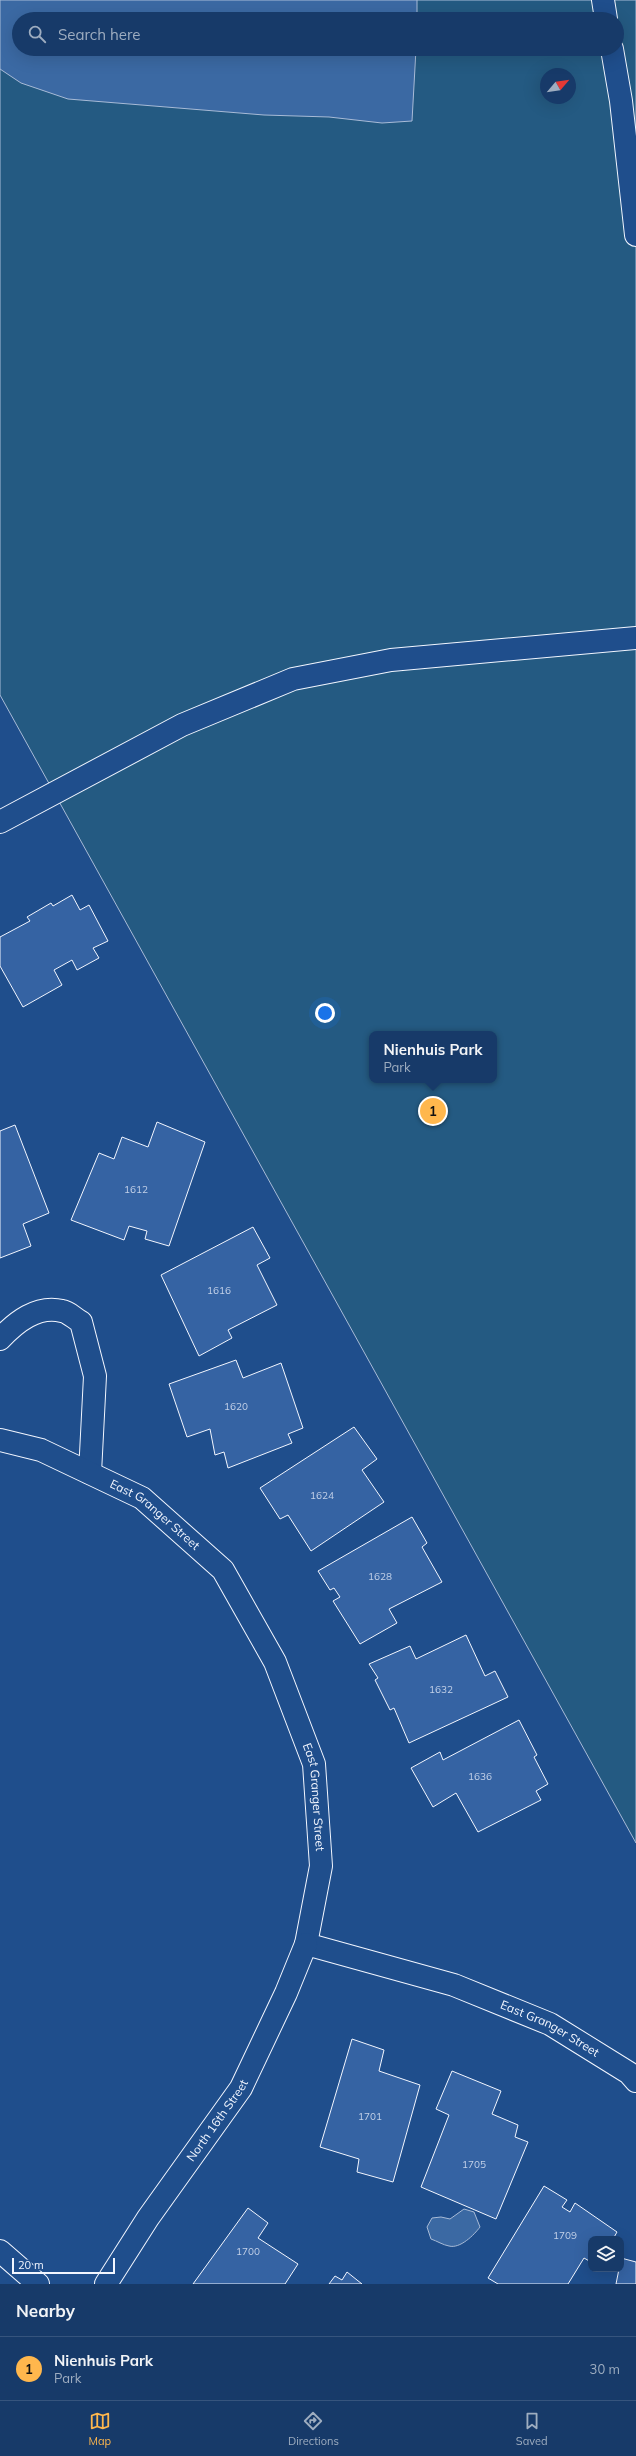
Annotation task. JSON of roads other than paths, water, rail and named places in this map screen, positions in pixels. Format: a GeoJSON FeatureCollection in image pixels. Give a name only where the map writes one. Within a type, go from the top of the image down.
{"type":"FeatureCollection","features":[{"type":"Feature","properties":{"kind":"street"},"geometry":{"type":"LineString","coordinates":[[603,0],[605,12]]}},
{"type":"Feature","properties":{"kind":"street"},"geometry":{"type":"LineString","coordinates":[[613,56],[621,101],[636,235]]}},
{"type":"Feature","properties":{"kind":"street"},"geometry":{"type":"LineString","coordinates":[[0,822],[182,725],[293,679],[390,660],[636,638]]}},
{"type":"Feature","properties":{"kind":"street"},"geometry":{"type":"LineString","coordinates":[[0,1339],[9,1329],[29,1314],[48,1309],[64,1311],[81,1322],[95,1376],[90,1473]]}},
{"type":"Feature","properties":{"kind":"street","name":"East Granger Street"},"geometry":{"type":"LineString","coordinates":[[0,1440],[41,1450],[142,1498],[223,1570],[275,1662],[314,1764],[321,1866],[306,1944],[454,1985],[550,2024],[629,2072],[636,2081]]}},
{"type":"Feature","properties":{"kind":"street","name":"North 16th Street"},"geometry":{"type":"LineString","coordinates":[[106,2284],[148,2218],[242,2088],[286,1993],[306,1944]]}},
{"type":"Feature","properties":{"kind":"street"},"geometry":{"type":"LineString","coordinates":[[0,2251],[38,2284]]}},
{"type":"Feature","properties":{"kind":"place","name":"Nienhuis Park"},"geometry":{"type":"Point","coordinates":[433,1111]}}]}
